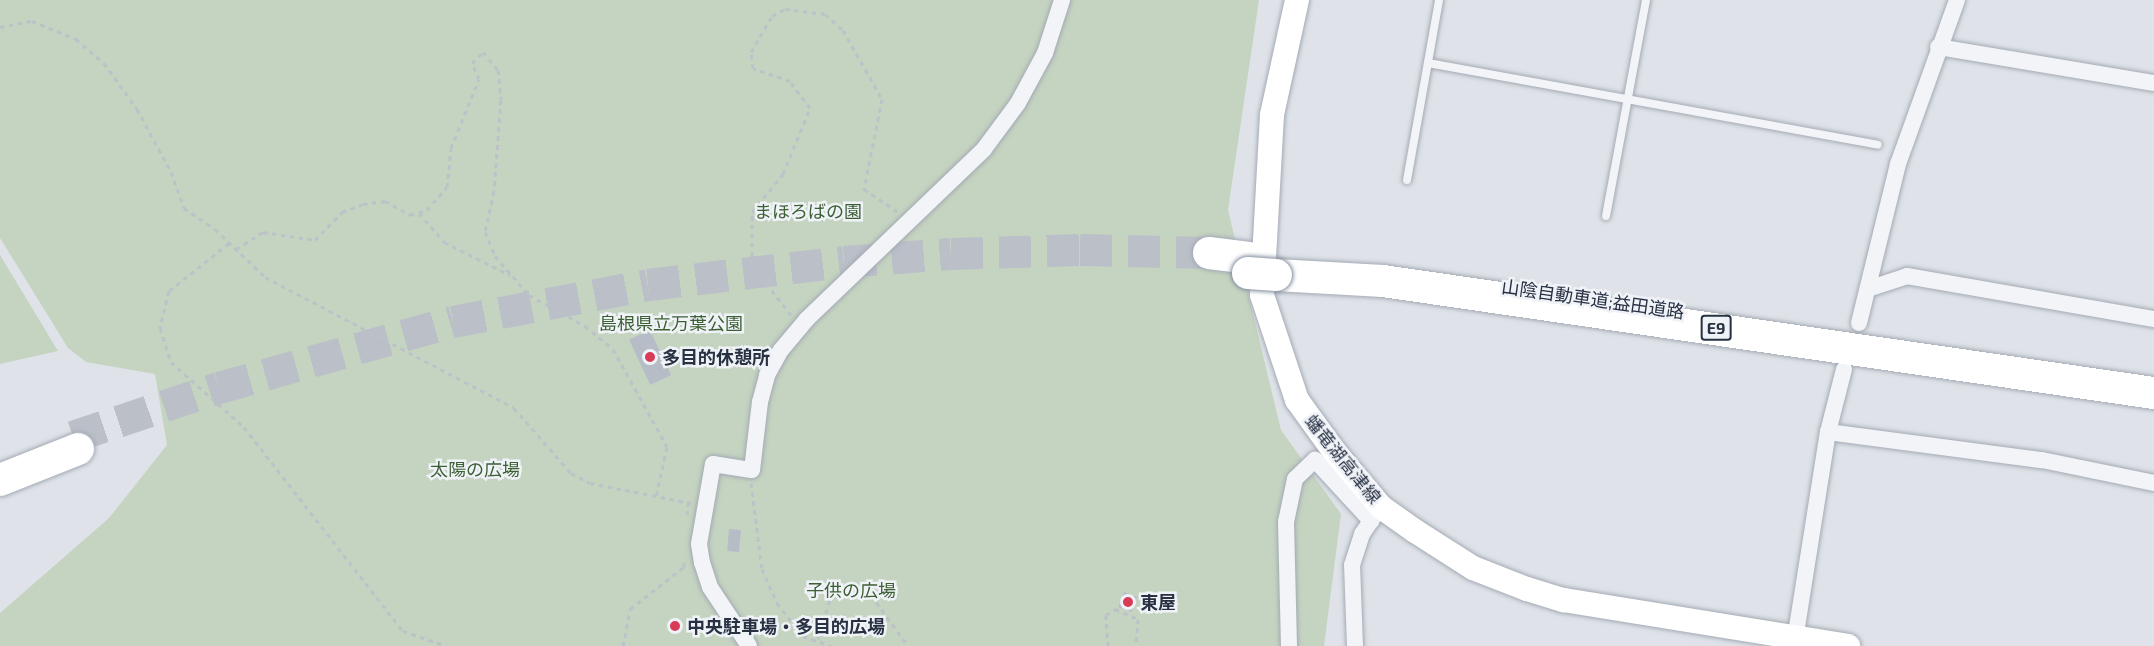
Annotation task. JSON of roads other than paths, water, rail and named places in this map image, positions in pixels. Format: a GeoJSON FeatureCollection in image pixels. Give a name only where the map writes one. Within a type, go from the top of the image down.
{"type":"FeatureCollection","features":[{"type":"Feature","properties":{"kind":"highway","name":"山陰自動車道;益田道路"},"geometry":{"type":"LineString","coordinates":[[1210,261],[1383,281],[2154,393]]}},
{"type":"Feature","properties":{"kind":"highway","name":"山陰自動車道;益田道路"},"geometry":{"type":"LineString","coordinates":[[1263,267],[1384,270],[2154,381]]}},
{"type":"Feature","properties":{"kind":"highway"},"geometry":{"type":"LineString","coordinates":[[0,468],[68,448]]}},
{"type":"Feature","properties":{"kind":"highway"},"geometry":{"type":"LineString","coordinates":[[0,480],[68,448]]}},
{"type":"Feature","properties":{"kind":"highway"},"geometry":{"type":"LineString","coordinates":[[0,488],[68,448]]}},
{"type":"Feature","properties":{"kind":"main road","name":"蟠竜湖高津線"},"geometry":{"type":"LineString","coordinates":[[1297,0],[1272,115],[1262,295],[1297,400],[1376,514],[1473,568],[1527,589],[1564,600],[1795,642],[1848,646]]}},
{"type":"Feature","properties":{"kind":"street"},"geometry":{"type":"LineString","coordinates":[[749,646],[710,587],[702,563],[699,544],[713,464],[752,470],[760,402],[767,375],[781,350],[807,319],[984,148],[1018,103],[1045,53],[1062,0]]}},
{"type":"Feature","properties":{"kind":"street"},"geometry":{"type":"LineString","coordinates":[[1859,323],[1898,164],[1938,47],[1957,0]]}},
{"type":"Feature","properties":{"kind":"street"},"geometry":{"type":"LineString","coordinates":[[1938,47],[2154,82]]}},
{"type":"Feature","properties":{"kind":"street"},"geometry":{"type":"LineString","coordinates":[[1868,289],[1907,276],[2154,319]]}},
{"type":"Feature","properties":{"kind":"street"},"geometry":{"type":"LineString","coordinates":[[1795,642],[1828,432],[1844,369]]}},
{"type":"Feature","properties":{"kind":"street"},"geometry":{"type":"LineString","coordinates":[[1828,432],[2042,460],[2154,483]]}},
{"type":"Feature","properties":{"kind":"street"},"geometry":{"type":"LineString","coordinates":[[1289,646],[1286,522],[1295,479],[1315,460],[1376,514],[1362,534],[1352,565],[1355,646]]}},
{"type":"Feature","properties":{"kind":"lane"},"geometry":{"type":"LineString","coordinates":[[1407,180],[1439,0]]}},
{"type":"Feature","properties":{"kind":"lane"},"geometry":{"type":"LineString","coordinates":[[1606,216],[1646,0]]}},
{"type":"Feature","properties":{"kind":"lane"},"geometry":{"type":"LineString","coordinates":[[1428,63],[1627,102],[1878,145]]}},
{"type":"Feature","properties":{"kind":"tunnel"},"geometry":{"type":"LineString","coordinates":[[73,437],[219,388],[453,322],[648,285],[844,262],[951,254],[1080,250],[1209,253]]}},
{"type":"Feature","properties":{"kind":"place","name":"多目的休憩所"},"geometry":{"type":"Point","coordinates":[650,357]}},
{"type":"Feature","properties":{"kind":"place","name":"東屋"},"geometry":{"type":"Point","coordinates":[1128,602]}},
{"type":"Feature","properties":{"kind":"place","name":"中央駐車場・多目的広場"},"geometry":{"type":"Point","coordinates":[675,626]}},
{"type":"Feature","properties":{"kind":"park label","name":"まほろばの園"},"geometry":{"type":"Point","coordinates":[808,211]}},
{"type":"Feature","properties":{"kind":"park label","name":"島根県立万葉公園"},"geometry":{"type":"Point","coordinates":[671,323]}},
{"type":"Feature","properties":{"kind":"park label","name":"太陽の広場"},"geometry":{"type":"Point","coordinates":[475,469]}},
{"type":"Feature","properties":{"kind":"park label","name":"子供の広場"},"geometry":{"type":"Point","coordinates":[851,590]}}]}
